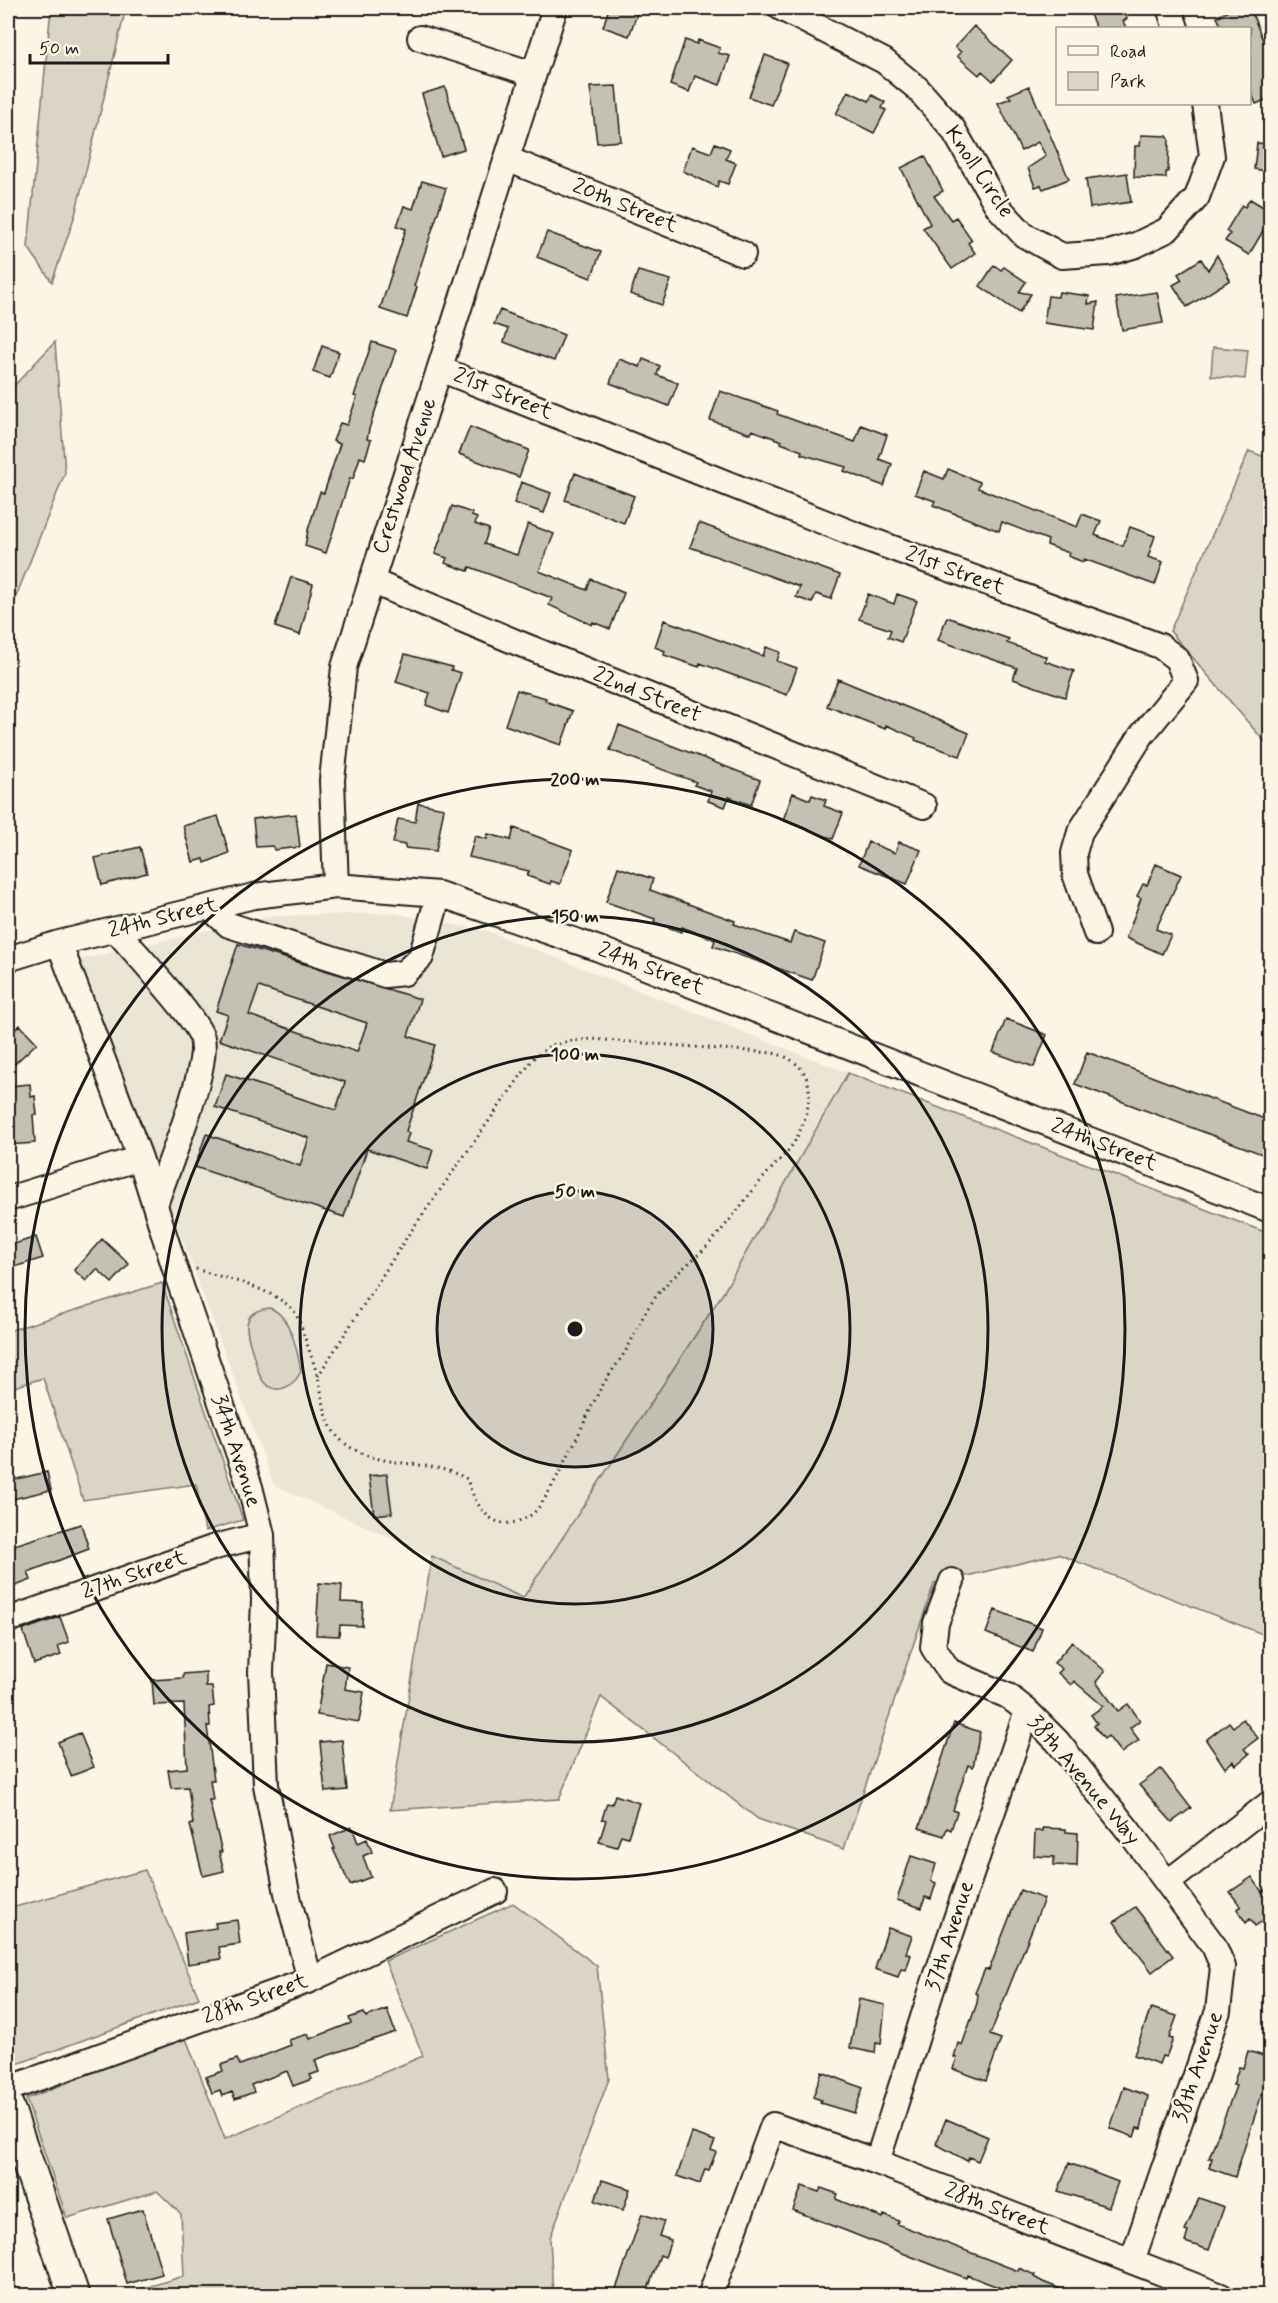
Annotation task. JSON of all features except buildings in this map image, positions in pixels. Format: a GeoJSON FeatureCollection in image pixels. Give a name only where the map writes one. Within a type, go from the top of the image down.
{"type":"FeatureCollection","features":[{"type":"Feature","properties":{"kind":"main road"},"geometry":{"type":"LineString","coordinates":[[8,2106],[74,2295]]}},
{"type":"Feature","properties":{"kind":"street","name":"Crestwood Avenue"},"geometry":{"type":"LineString","coordinates":[[336,886],[332,780],[335,733],[344,667],[555,8]]}},
{"type":"Feature","properties":{"kind":"street","name":"Knoll Circle"},"geometry":{"type":"LineString","coordinates":[[781,8],[884,60],[917,88],[953,129],[998,207],[1024,235],[1062,256],[1109,253],[1136,245],[1167,230],[1197,197],[1212,156],[1205,105]]}},
{"type":"Feature","properties":{"kind":"street"},"geometry":{"type":"LineString","coordinates":[[1169,8],[1176,27]]}},
{"type":"Feature","properties":{"kind":"street"},"geometry":{"type":"LineString","coordinates":[[420,38],[533,74]]}},
{"type":"Feature","properties":{"kind":"street","name":"20th Street"},"geometry":{"type":"LineString","coordinates":[[507,159],[743,254]]}},
{"type":"Feature","properties":{"kind":"street","name":"21st Street"},"geometry":{"type":"LineString","coordinates":[[440,369],[854,534],[1160,646],[1177,659],[1186,681],[1172,701],[1154,717],[1080,832],[1074,853],[1075,874],[1096,933]]}},
{"type":"Feature","properties":{"kind":"street","name":"22nd Street"},"geometry":{"type":"LineString","coordinates":[[371,581],[529,648],[924,806]]}},
{"type":"Feature","properties":{"kind":"street","name":"24th Street"},"geometry":{"type":"LineString","coordinates":[[8,959],[59,943],[254,896],[336,886],[438,894],[598,949],[1270,1210]]}},
{"type":"Feature","properties":{"kind":"street"},"geometry":{"type":"LineString","coordinates":[[209,907],[229,925],[385,975],[404,973],[421,957],[438,894]]}},
{"type":"Feature","properties":{"kind":"street"},"geometry":{"type":"LineString","coordinates":[[116,930],[190,1019],[202,1037],[204,1054],[199,1076],[155,1205]]}},
{"type":"Feature","properties":{"kind":"street","name":"34th Avenue"},"geometry":{"type":"LineString","coordinates":[[59,943],[140,1158],[172,1260],[250,1487],[262,1535],[264,1600],[261,1672],[266,1785],[287,1893],[310,1980]]}},
{"type":"Feature","properties":{"kind":"street"},"geometry":{"type":"LineString","coordinates":[[8,1199],[140,1158]]}},
{"type":"Feature","properties":{"kind":"street","name":"27th Street"},"geometry":{"type":"LineString","coordinates":[[8,1620],[215,1547],[262,1535]]}},
{"type":"Feature","properties":{"kind":"street","name":"38th Avenue Way"},"geometry":{"type":"LineString","coordinates":[[952,1581],[936,1623],[933,1647],[949,1671],[988,1685],[1027,1711],[1086,1777],[1167,1883]]}},
{"type":"Feature","properties":{"kind":"street","name":"37th Avenue"},"geometry":{"type":"LineString","coordinates":[[877,2162],[937,1975],[1027,1711]]}},
{"type":"Feature","properties":{"kind":"street"},"geometry":{"type":"LineString","coordinates":[[1167,1883],[1270,1803]]}},
{"type":"Feature","properties":{"kind":"street","name":"38th Avenue"},"geometry":{"type":"LineString","coordinates":[[1132,2261],[1215,2022],[1223,1989],[1223,1967],[1214,1947],[1167,1883]]}},
{"type":"Feature","properties":{"kind":"street","name":"28th Street"},"geometry":{"type":"LineString","coordinates":[[8,2089],[310,1980],[495,1891]]}},
{"type":"Feature","properties":{"kind":"street","name":"28th Street"},"geometry":{"type":"LineString","coordinates":[[710,2295],[773,2126],[877,2162],[1221,2295]]}},
{"type":"Feature","properties":{"kind":"path"},"geometry":{"type":"LineString","coordinates":[[172,1260],[272,1294],[292,1308],[318,1376],[324,1410],[340,1440],[361,1454],[388,1462],[437,1466],[454,1471],[467,1479],[473,1499],[481,1512],[497,1522],[518,1522],[534,1514],[547,1496],[602,1387],[628,1348],[652,1302],[679,1271],[712,1242],[798,1136],[810,1095],[810,1080],[787,1056],[773,1053],[592,1039],[551,1045],[534,1058],[520,1077],[410,1234],[318,1376]]}},
{"type":"Feature","properties":{"kind":"shaded area"},"geometry":{"type":"Polygon","coordinates":[[[392,913],[488,931],[848,1073],[723,1293],[523,1598],[274,1485],[78,960],[272,916],[392,913]]]}},
{"type":"Feature","properties":{"kind":"green space"},"geometry":{"type":"Polygon","coordinates":[[[51,8],[126,8],[75,215],[52,282],[28,247],[51,8]]]}},
{"type":"Feature","properties":{"kind":"green space"},"geometry":{"type":"Polygon","coordinates":[[[55,342],[65,473],[8,617],[8,392],[55,342]]]}},
{"type":"Feature","properties":{"kind":"green space"},"geometry":{"type":"Polygon","coordinates":[[[1213,347],[1248,350],[1245,379],[1211,376],[1213,347]]]}},
{"type":"Feature","properties":{"kind":"green space"},"geometry":{"type":"Polygon","coordinates":[[[1249,451],[1270,459],[1270,748],[1170,631],[1249,451]]]}},
{"type":"Feature","properties":{"kind":"green space"},"geometry":{"type":"Polygon","coordinates":[[[848,1073],[1270,1234],[1270,1637],[1058,1554],[934,1584],[844,1849],[758,1819],[601,1697],[559,1799],[390,1810],[432,1556],[523,1598],[723,1293],[848,1073]]]}},
{"type":"Feature","properties":{"kind":"green space"},"geometry":{"type":"Polygon","coordinates":[[[162,1283],[243,1520],[205,1531],[196,1484],[83,1500],[43,1378],[8,1389],[8,1331],[162,1283]]]}},
{"type":"Feature","properties":{"kind":"green space"},"geometry":{"type":"Polygon","coordinates":[[[270,1308],[283,1318],[288,1326],[301,1371],[296,1380],[278,1389],[268,1386],[260,1377],[247,1332],[249,1319],[253,1314],[270,1308]]]}},
{"type":"Feature","properties":{"kind":"green space"},"geometry":{"type":"Polygon","coordinates":[[[145,1870],[199,1998],[17,2064],[8,2035],[8,1909],[145,1870]]]}},
{"type":"Feature","properties":{"kind":"green space"},"geometry":{"type":"Polygon","coordinates":[[[513,1903],[597,1966],[609,2079],[550,2238],[553,2295],[121,2295],[184,2276],[181,2214],[157,2191],[67,2218],[26,2099],[185,2036],[225,2139],[423,2056],[385,1961],[513,1903]]]}}]}
